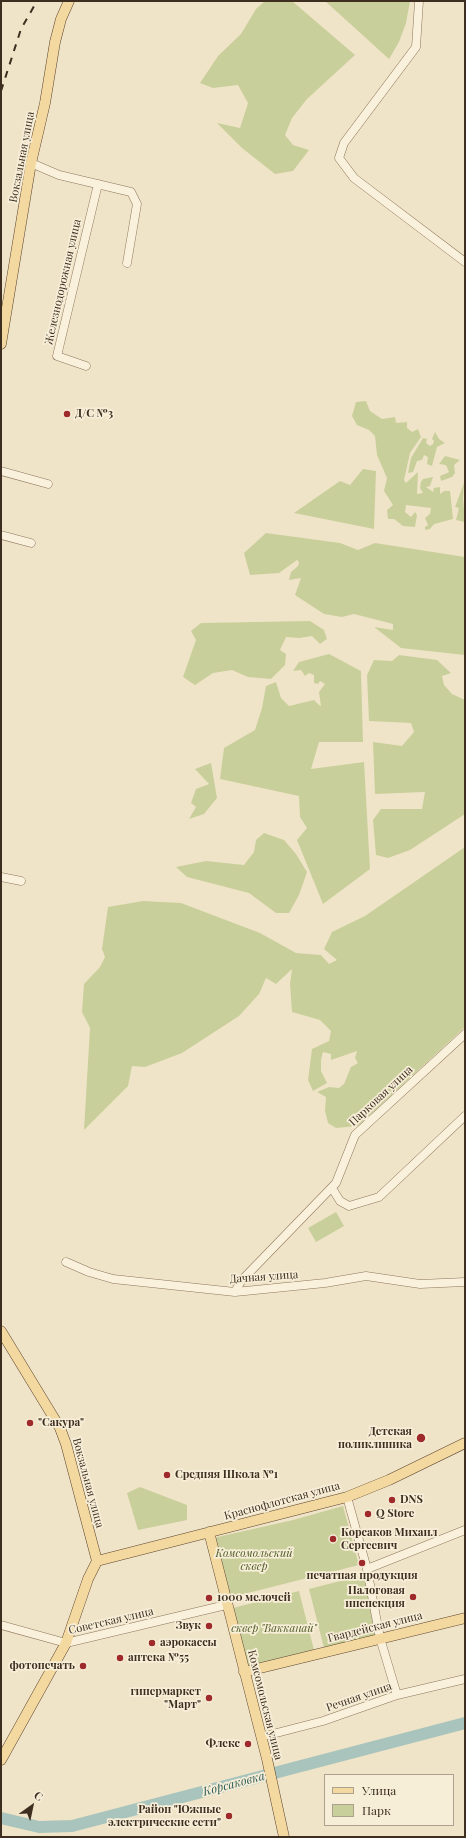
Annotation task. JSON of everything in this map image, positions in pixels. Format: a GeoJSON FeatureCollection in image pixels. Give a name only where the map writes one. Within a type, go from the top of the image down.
{"type":"FeatureCollection","features":[{"type":"Feature","properties":{"kind":"main road","name":"Вокзальная улица"},"geometry":{"type":"LineString","coordinates":[[1,344],[31,163],[45,103],[55,42],[61,19],[68,1]]}},
{"type":"Feature","properties":{"kind":"main road","name":"Вокзальная улица"},"geometry":{"type":"LineString","coordinates":[[1,1331],[44,1400],[66,1444],[97,1561]]}},
{"type":"Feature","properties":{"kind":"main road","name":"Краснофлотская улица"},"geometry":{"type":"LineString","coordinates":[[97,1561],[346,1497],[389,1480],[465,1443]]}},
{"type":"Feature","properties":{"kind":"main road","name":"Комсомольская улица"},"geometry":{"type":"LineString","coordinates":[[209,1532],[226,1605],[261,1737],[284,1837]]}},
{"type":"Feature","properties":{"kind":"main road"},"geometry":{"type":"LineString","coordinates":[[1,1760],[66,1643],[88,1579],[97,1561]]}},
{"type":"Feature","properties":{"kind":"main road","name":"Гвардейская улица"},"geometry":{"type":"LineString","coordinates":[[244,1672],[465,1618]]}},
{"type":"Feature","properties":{"kind":"street"},"geometry":{"type":"LineString","coordinates":[[419,1],[416,47],[344,143],[339,158],[354,178],[465,262]]}},
{"type":"Feature","properties":{"kind":"street"},"geometry":{"type":"LineString","coordinates":[[31,163],[59,174],[127,191],[135,198],[137,204],[127,262]]}},
{"type":"Feature","properties":{"kind":"street","name":"Железнодорожная улица"},"geometry":{"type":"LineString","coordinates":[[86,366],[57,356],[98,184]]}},
{"type":"Feature","properties":{"kind":"street"},"geometry":{"type":"LineString","coordinates":[[1,471],[48,484]]}},
{"type":"Feature","properties":{"kind":"street"},"geometry":{"type":"LineString","coordinates":[[1,535],[31,543]]}},
{"type":"Feature","properties":{"kind":"street"},"geometry":{"type":"LineString","coordinates":[[1,877],[21,881]]}},
{"type":"Feature","properties":{"kind":"street","name":"Парковая улица"},"geometry":{"type":"LineString","coordinates":[[235,1292],[241,1281],[336,1183],[355,1135],[465,1034]]}},
{"type":"Feature","properties":{"kind":"street"},"geometry":{"type":"LineString","coordinates":[[332,1188],[340,1201],[349,1206],[379,1197],[465,1116]]}},
{"type":"Feature","properties":{"kind":"street","name":"Дачная улица"},"geometry":{"type":"LineString","coordinates":[[66,1262],[89,1272],[113,1279],[235,1292],[325,1283],[366,1276],[420,1284],[465,1282]]}},
{"type":"Feature","properties":{"kind":"street"},"geometry":{"type":"LineString","coordinates":[[346,1497],[367,1569],[380,1638],[397,1695]]}},
{"type":"Feature","properties":{"kind":"street"},"geometry":{"type":"LineString","coordinates":[[367,1569],[465,1530]]}},
{"type":"Feature","properties":{"kind":"street","name":"Советская улица"},"geometry":{"type":"LineString","coordinates":[[1,1625],[66,1643],[226,1605]]}},
{"type":"Feature","properties":{"kind":"street","name":"Речная улица"},"geometry":{"type":"LineString","coordinates":[[261,1737],[322,1721],[397,1695],[465,1679]]}},
{"type":"Feature","properties":{"kind":"green space"},"geometry":{"type":"Polygon","coordinates":[[[265,1],[292,1],[355,55],[307,99],[292,118],[285,135],[293,145],[309,150],[293,171],[275,174],[242,148],[217,123],[240,128],[248,103],[238,85],[213,88],[200,83],[218,56],[241,34],[256,9],[265,1]]]}},
{"type":"Feature","properties":{"kind":"green space"},"geometry":{"type":"Polygon","coordinates":[[[325,1],[410,1],[406,23],[399,42],[389,59],[325,1]]]}},
{"type":"Feature","properties":{"kind":"green space"},"geometry":{"type":"Polygon","coordinates":[[[366,401],[370,411],[382,419],[395,417],[396,423],[407,422],[407,428],[412,432],[418,429],[421,437],[410,453],[404,480],[406,483],[418,472],[417,494],[423,493],[420,488],[423,479],[433,477],[430,486],[426,487],[433,492],[434,488],[440,487],[440,494],[444,491],[450,491],[453,519],[434,524],[430,529],[425,530],[425,527],[428,525],[425,518],[430,514],[431,508],[406,505],[405,512],[411,517],[415,512],[417,515],[415,527],[403,526],[394,519],[388,519],[387,510],[393,505],[384,491],[387,478],[377,455],[375,436],[369,430],[357,425],[352,416],[356,402],[366,401]]]}},
{"type":"Feature","properties":{"kind":"green space"},"geometry":{"type":"Polygon","coordinates":[[[435,432],[439,439],[445,443],[437,447],[432,466],[427,464],[428,457],[424,455],[422,460],[417,461],[413,472],[408,473],[411,458],[423,438],[427,439],[426,443],[430,446],[433,444],[434,441],[432,439],[435,432]]]}},
{"type":"Feature","properties":{"kind":"green space"},"geometry":{"type":"Polygon","coordinates":[[[445,456],[460,460],[454,465],[455,473],[452,477],[441,481],[440,476],[449,472],[446,465],[439,464],[445,456]]]}},
{"type":"Feature","properties":{"kind":"green space"},"geometry":{"type":"Polygon","coordinates":[[[363,469],[376,471],[374,529],[294,513],[340,481],[350,485],[363,469]]]}},
{"type":"Feature","properties":{"kind":"green space"},"geometry":{"type":"Polygon","coordinates":[[[464,483],[463,498],[465,522],[456,520],[459,508],[455,507],[464,483]]]}},
{"type":"Feature","properties":{"kind":"green space"},"geometry":{"type":"Polygon","coordinates":[[[266,533],[340,543],[358,550],[375,543],[465,557],[465,655],[401,648],[374,627],[393,630],[393,624],[354,614],[342,617],[324,614],[295,595],[301,578],[289,580],[291,572],[298,566],[299,562],[297,560],[279,573],[250,575],[244,553],[266,533]]]}},
{"type":"Feature","properties":{"kind":"green space"},"geometry":{"type":"Polygon","coordinates":[[[310,621],[324,630],[327,639],[320,644],[312,636],[299,638],[286,637],[280,650],[286,654],[285,665],[271,679],[248,677],[232,670],[213,673],[195,685],[183,677],[196,640],[191,631],[201,623],[310,621]]]}},
{"type":"Feature","properties":{"kind":"green space"},"geometry":{"type":"Polygon","coordinates":[[[329,654],[361,671],[363,742],[319,742],[311,769],[364,762],[370,869],[323,904],[297,840],[307,828],[300,817],[299,796],[220,779],[224,748],[255,730],[262,708],[266,686],[276,682],[281,698],[289,706],[314,700],[321,706],[319,692],[325,684],[320,681],[318,684],[314,683],[314,675],[309,673],[305,676],[301,670],[293,671],[299,662],[329,654]]]}},
{"type":"Feature","properties":{"kind":"green space"},"geometry":{"type":"Polygon","coordinates":[[[399,655],[437,660],[451,673],[442,676],[444,685],[452,694],[465,700],[465,814],[410,850],[388,858],[376,855],[373,820],[381,809],[422,809],[425,792],[375,794],[373,742],[402,746],[414,732],[411,723],[369,721],[367,675],[374,660],[392,661],[399,655]]]}},
{"type":"Feature","properties":{"kind":"green space"},"geometry":{"type":"Polygon","coordinates":[[[211,763],[217,798],[204,814],[189,819],[196,807],[191,803],[196,789],[209,784],[195,769],[211,763]]]}},
{"type":"Feature","properties":{"kind":"green space"},"geometry":{"type":"Polygon","coordinates":[[[264,833],[284,840],[296,854],[307,872],[299,895],[289,913],[276,913],[249,893],[187,877],[176,867],[206,861],[244,865],[254,852],[256,840],[264,833]]]}},
{"type":"Feature","properties":{"kind":"green space"},"geometry":{"type":"Polygon","coordinates":[[[465,847],[465,1027],[358,1126],[336,1128],[328,1123],[325,1111],[326,1097],[317,1092],[329,1087],[339,1088],[344,1084],[351,1067],[358,1063],[355,1058],[357,1051],[331,1060],[331,1054],[323,1052],[321,1071],[327,1083],[313,1091],[308,1080],[312,1049],[329,1041],[331,1031],[320,1020],[292,1012],[290,984],[292,969],[276,984],[266,978],[259,994],[239,1016],[182,1053],[145,1067],[132,1066],[128,1086],[84,1130],[90,1028],[82,1012],[84,984],[100,967],[105,957],[102,949],[108,907],[143,901],[181,903],[260,933],[296,953],[321,955],[329,964],[337,960],[324,949],[332,932],[365,916],[465,847]]]}},
{"type":"Feature","properties":{"kind":"green space"},"geometry":{"type":"Polygon","coordinates":[[[336,1212],[344,1226],[316,1242],[308,1228],[336,1212]]]}},
{"type":"Feature","properties":{"kind":"green space"},"geometry":{"type":"Polygon","coordinates":[[[140,1487],[187,1505],[187,1520],[138,1530],[127,1493],[140,1487]]]}},
{"type":"Feature","properties":{"kind":"green space","name":"Комсомольский сквер"},"geometry":{"type":"Polygon","coordinates":[[[343,1506],[359,1565],[228,1598],[213,1538],[293,1520],[343,1506]]]}},
{"type":"Feature","properties":{"kind":"green space"},"geometry":{"type":"Polygon","coordinates":[[[364,1575],[377,1635],[324,1648],[309,1589],[364,1575]]]}},
{"type":"Feature","properties":{"kind":"green space","name":"сквер \"Вакканай\""},"geometry":{"type":"Polygon","coordinates":[[[299,1591],[314,1650],[246,1667],[233,1608],[299,1591]]]}},
{"type":"Feature","properties":{"kind":"waterway","name":"Корсаковка"},"geometry":{"type":"LineString","coordinates":[[1,1818],[39,1827],[72,1826],[465,1723]]}},
{"type":"Feature","properties":{"kind":"railway"},"geometry":{"type":"LineString","coordinates":[[1,91],[21,29],[37,1]]}},
{"type":"Feature","properties":{"kind":"place","name":"Д/С №3"},"geometry":{"type":"Point","coordinates":[67,414]}},
{"type":"Feature","properties":{"kind":"place","name":"\"Сакура\""},"geometry":{"type":"Point","coordinates":[30,1423]}},
{"type":"Feature","properties":{"kind":"place","name":"Детская поликлиника"},"geometry":{"type":"Point","coordinates":[421,1438]}},
{"type":"Feature","properties":{"kind":"place","name":"Средняя Школа №1"},"geometry":{"type":"Point","coordinates":[167,1475]}},
{"type":"Feature","properties":{"kind":"place","name":"DNS"},"geometry":{"type":"Point","coordinates":[392,1500]}},
{"type":"Feature","properties":{"kind":"place","name":"Q Store"},"geometry":{"type":"Point","coordinates":[368,1514]}},
{"type":"Feature","properties":{"kind":"place","name":"Корсаков Михаил Сергеевич"},"geometry":{"type":"Point","coordinates":[333,1539]}},
{"type":"Feature","properties":{"kind":"place","name":"печатная продукция"},"geometry":{"type":"Point","coordinates":[362,1563]}},
{"type":"Feature","properties":{"kind":"place","name":"Налоговая инспекция"},"geometry":{"type":"Point","coordinates":[413,1597]}},
{"type":"Feature","properties":{"kind":"place","name":"1000 мелочей"},"geometry":{"type":"Point","coordinates":[209,1598]}},
{"type":"Feature","properties":{"kind":"place","name":"Звук"},"geometry":{"type":"Point","coordinates":[209,1626]}},
{"type":"Feature","properties":{"kind":"place","name":"аэрокассы"},"geometry":{"type":"Point","coordinates":[152,1643]}},
{"type":"Feature","properties":{"kind":"place","name":"аптека №55"},"geometry":{"type":"Point","coordinates":[120,1658]}},
{"type":"Feature","properties":{"kind":"place","name":"фотопечать"},"geometry":{"type":"Point","coordinates":[83,1666]}},
{"type":"Feature","properties":{"kind":"place","name":"гипермаркет \"Март\""},"geometry":{"type":"Point","coordinates":[209,1698]}},
{"type":"Feature","properties":{"kind":"place","name":"Флекс"},"geometry":{"type":"Point","coordinates":[248,1744]}},
{"type":"Feature","properties":{"kind":"place","name":"Район \"Южные электрические сети\""},"geometry":{"type":"Point","coordinates":[229,1816]}}]}
